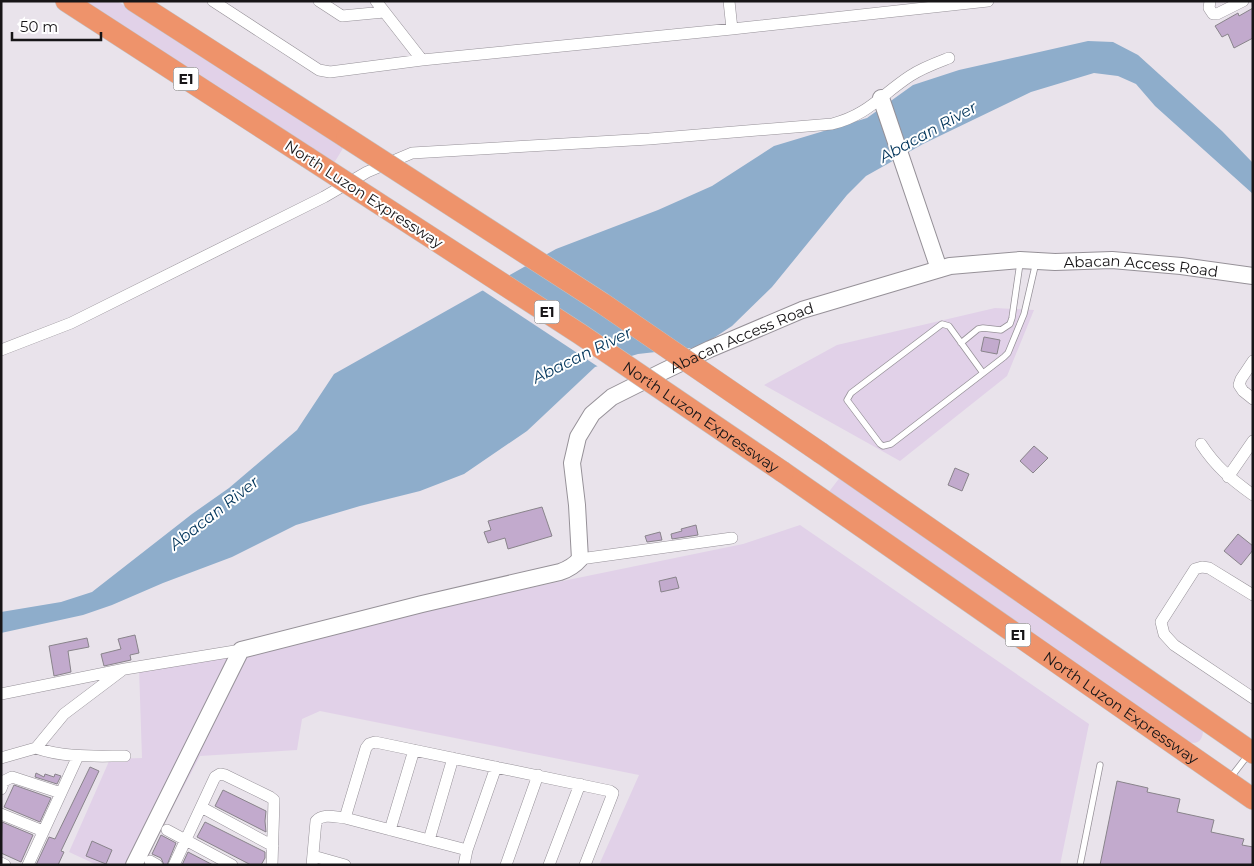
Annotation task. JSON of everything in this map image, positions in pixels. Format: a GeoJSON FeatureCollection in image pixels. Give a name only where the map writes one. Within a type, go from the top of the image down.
{"type":"FeatureCollection","features":[{"type":"Feature","properties":{"kind":"highway","name":"North Luzon Expressway"},"geometry":{"type":"LineString","coordinates":[[66,1],[580,334],[783,472],[1253,799]]}},
{"type":"Feature","properties":{"kind":"highway","name":"E1"},"geometry":{"type":"LineString","coordinates":[[134,1],[602,304],[821,453],[1251,752]]}},
{"type":"Feature","properties":{"kind":"street"},"geometry":{"type":"LineString","coordinates":[[213,1],[324,72],[422,60],[732,30],[988,1]]}},
{"type":"Feature","properties":{"kind":"street"},"geometry":{"type":"LineString","coordinates":[[318,1],[342,16],[384,12]]}},
{"type":"Feature","properties":{"kind":"street"},"geometry":{"type":"LineString","coordinates":[[376,1],[422,60]]}},
{"type":"Feature","properties":{"kind":"street"},"geometry":{"type":"LineString","coordinates":[[729,1],[732,30]]}},
{"type":"Feature","properties":{"kind":"street"},"geometry":{"type":"LineString","coordinates":[[1212,8],[1216,8],[1228,1]]}},
{"type":"Feature","properties":{"kind":"street"},"geometry":{"type":"LineString","coordinates":[[1212,8],[1243,1]]}},
{"type":"Feature","properties":{"kind":"street"},"geometry":{"type":"LineString","coordinates":[[1,350],[72,323],[324,197],[367,172],[412,153],[649,139],[832,124],[848,120],[868,110],[882,101],[911,76],[949,58]]}},
{"type":"Feature","properties":{"kind":"street"},"geometry":{"type":"LineString","coordinates":[[882,101],[936,261]]}},
{"type":"Feature","properties":{"kind":"street","name":"Abacan Access Road"},"geometry":{"type":"LineString","coordinates":[[580,559],[572,463],[578,437],[592,414],[612,397],[710,349],[802,310],[936,261],[950,266],[1020,260],[1055,262],[1112,260],[1181,266],[1253,276]]}},
{"type":"Feature","properties":{"kind":"street"},"geometry":{"type":"LineString","coordinates":[[1253,361],[1239,385],[1253,399]]}},
{"type":"Feature","properties":{"kind":"street"},"geometry":{"type":"LineString","coordinates":[[1228,478],[1253,441]]}},
{"type":"Feature","properties":{"kind":"street"},"geometry":{"type":"LineString","coordinates":[[1201,444],[1214,463],[1228,478],[1253,495]]}},
{"type":"Feature","properties":{"kind":"street"},"geometry":{"type":"LineString","coordinates":[[1,694],[125,669],[241,650],[569,569],[580,559],[732,538]]}},
{"type":"Feature","properties":{"kind":"street"},"geometry":{"type":"LineString","coordinates":[[1253,595],[1209,568],[1195,569],[1161,622],[1164,634],[1174,645],[1253,698]]}},
{"type":"Feature","properties":{"kind":"street"},"geometry":{"type":"LineString","coordinates":[[134,865],[241,650]]}},
{"type":"Feature","properties":{"kind":"street"},"geometry":{"type":"LineString","coordinates":[[36,748],[64,714],[125,669]]}},
{"type":"Feature","properties":{"kind":"street"},"geometry":{"type":"LineString","coordinates":[[344,818],[366,748],[375,742],[610,791],[613,793],[584,865]]}},
{"type":"Feature","properties":{"kind":"street"},"geometry":{"type":"LineString","coordinates":[[1,758],[36,748],[57,754],[78,756],[125,756]]}},
{"type":"Feature","properties":{"kind":"street"},"geometry":{"type":"LineString","coordinates":[[390,830],[414,750]]}},
{"type":"Feature","properties":{"kind":"street"},"geometry":{"type":"LineString","coordinates":[[28,865],[78,756]]}},
{"type":"Feature","properties":{"kind":"street"},"geometry":{"type":"LineString","coordinates":[[429,840],[453,758]]}},
{"type":"Feature","properties":{"kind":"street"},"geometry":{"type":"LineString","coordinates":[[467,864],[467,850],[496,767]]}},
{"type":"Feature","properties":{"kind":"street"},"geometry":{"type":"LineString","coordinates":[[174,865],[215,777],[225,774],[274,800],[272,865]]}},
{"type":"Feature","properties":{"kind":"street"},"geometry":{"type":"LineString","coordinates":[[506,865],[538,775]]}},
{"type":"Feature","properties":{"kind":"street"},"geometry":{"type":"LineString","coordinates":[[1,789],[4,781],[12,777],[61,793]]}},
{"type":"Feature","properties":{"kind":"street"},"geometry":{"type":"LineString","coordinates":[[549,865],[580,784]]}},
{"type":"Feature","properties":{"kind":"street"},"geometry":{"type":"LineString","coordinates":[[201,807],[273,846]]}},
{"type":"Feature","properties":{"kind":"street"},"geometry":{"type":"LineString","coordinates":[[1,814],[43,831]]}},
{"type":"Feature","properties":{"kind":"street"},"geometry":{"type":"LineString","coordinates":[[345,865],[312,860],[316,821],[319,817],[344,818],[467,850]]}},
{"type":"Feature","properties":{"kind":"street"},"geometry":{"type":"LineString","coordinates":[[168,830],[232,865]]}},
{"type":"Feature","properties":{"kind":"street"},"geometry":{"type":"LineString","coordinates":[[1,863],[5,865]]}},
{"type":"Feature","properties":{"kind":"lane"},"geometry":{"type":"LineString","coordinates":[[961,343],[983,328],[1001,330],[1010,324],[1020,260]]}},
{"type":"Feature","properties":{"kind":"lane"},"geometry":{"type":"LineString","coordinates":[[983,373],[949,326],[940,324],[851,393],[848,400],[880,444],[887,446],[891,444],[1004,357],[1010,349],[1024,314],[1037,260]]}},
{"type":"Feature","properties":{"kind":"lane"},"geometry":{"type":"LineString","coordinates":[[1228,781],[1251,752]]}},
{"type":"Feature","properties":{"kind":"lane"},"geometry":{"type":"LineString","coordinates":[[1080,865],[1100,764]]}},
{"type":"Feature","properties":{"kind":"shaded area"},"geometry":{"type":"Polygon","coordinates":[[[77,1],[117,1],[345,145],[334,163],[77,1]]]}},
{"type":"Feature","properties":{"kind":"shaded area"},"geometry":{"type":"Polygon","coordinates":[[[995,308],[1034,310],[1007,376],[900,461],[764,385],[837,345],[995,308]]]}},
{"type":"Feature","properties":{"kind":"shaded area"},"geometry":{"type":"Polygon","coordinates":[[[841,476],[1203,730],[1201,739],[1195,743],[1188,742],[828,493],[841,476]]]}},
{"type":"Feature","properties":{"kind":"shaded area"},"geometry":{"type":"Polygon","coordinates":[[[800,525],[1089,724],[1060,865],[599,865],[639,775],[320,711],[302,719],[297,750],[200,756],[142,865],[97,865],[69,852],[110,759],[142,758],[139,668],[743,544],[800,525]]]}},
{"type":"Feature","properties":{"kind":"water","name":"Abacan River"},"geometry":{"type":"Polygon","coordinates":[[[1088,41],[1113,42],[1138,55],[1222,131],[1253,163],[1253,194],[1155,106],[1136,84],[1118,76],[1094,73],[1031,92],[923,144],[866,176],[847,195],[772,287],[732,326],[700,347],[638,354],[595,367],[527,431],[464,474],[420,491],[296,525],[232,557],[83,615],[1,633],[1,612],[61,602],[92,592],[192,514],[229,488],[297,430],[334,374],[556,249],[658,210],[712,186],[774,146],[867,118],[913,85],[959,70],[1088,41]]]}},
{"type":"Feature","properties":{"kind":"pier"},"geometry":{"type":"Polygon","coordinates":[[[502,276],[628,359],[600,368],[479,288],[502,276]]]}},
{"type":"Feature","properties":{"kind":"building"},"geometry":{"type":"Polygon","coordinates":[[[1253,8],[1253,38],[1234,48],[1228,34],[1222,37],[1215,26],[1238,13],[1239,16],[1253,8]]]}},
{"type":"Feature","properties":{"kind":"building"},"geometry":{"type":"Polygon","coordinates":[[[984,337],[1000,340],[997,354],[981,351],[984,337]]]}},
{"type":"Feature","properties":{"kind":"building"},"geometry":{"type":"Polygon","coordinates":[[[1034,446],[1048,458],[1033,473],[1020,461],[1034,446]]]}},
{"type":"Feature","properties":{"kind":"building"},"geometry":{"type":"Polygon","coordinates":[[[955,468],[969,474],[962,491],[948,485],[955,468]]]}},
{"type":"Feature","properties":{"kind":"building"},"geometry":{"type":"Polygon","coordinates":[[[542,507],[552,536],[508,549],[505,538],[488,543],[484,532],[491,530],[488,521],[542,507]]]}},
{"type":"Feature","properties":{"kind":"building"},"geometry":{"type":"Polygon","coordinates":[[[696,525],[698,535],[672,539],[671,534],[696,525]]]}},
{"type":"Feature","properties":{"kind":"building"},"geometry":{"type":"Polygon","coordinates":[[[660,532],[662,540],[647,542],[645,536],[660,532]]]}},
{"type":"Feature","properties":{"kind":"building"},"geometry":{"type":"Polygon","coordinates":[[[1238,534],[1253,546],[1253,550],[1241,565],[1224,551],[1238,534]]]}},
{"type":"Feature","properties":{"kind":"building"},"geometry":{"type":"Polygon","coordinates":[[[676,577],[679,588],[661,592],[659,581],[676,577]]]}},
{"type":"Feature","properties":{"kind":"building"},"geometry":{"type":"Polygon","coordinates":[[[135,635],[139,653],[130,655],[131,660],[104,666],[101,654],[121,649],[118,639],[135,635]]]}},
{"type":"Feature","properties":{"kind":"building"},"geometry":{"type":"Polygon","coordinates":[[[87,638],[89,647],[68,651],[71,672],[54,676],[49,646],[87,638]]]}},
{"type":"Feature","properties":{"kind":"building"},"geometry":{"type":"Polygon","coordinates":[[[90,767],[99,771],[61,851],[64,852],[58,865],[36,865],[49,837],[55,839],[90,767]]]}},
{"type":"Feature","properties":{"kind":"building"},"geometry":{"type":"Polygon","coordinates":[[[36,773],[44,777],[45,774],[54,777],[55,774],[61,776],[57,784],[35,777],[36,773]]]}},
{"type":"Feature","properties":{"kind":"building"},"geometry":{"type":"Polygon","coordinates":[[[1117,781],[1148,788],[1147,792],[1180,799],[1177,812],[1214,820],[1211,832],[1244,839],[1242,845],[1253,847],[1253,865],[1100,865],[1117,781]]]}},
{"type":"Feature","properties":{"kind":"building"},"geometry":{"type":"Polygon","coordinates":[[[14,785],[51,798],[40,822],[4,807],[14,785]]]}},
{"type":"Feature","properties":{"kind":"building"},"geometry":{"type":"Polygon","coordinates":[[[223,790],[266,811],[266,832],[215,806],[223,790]]]}},
{"type":"Feature","properties":{"kind":"building"},"geometry":{"type":"Polygon","coordinates":[[[2,822],[33,835],[21,862],[1,853],[2,822]]]}},
{"type":"Feature","properties":{"kind":"building"},"geometry":{"type":"Polygon","coordinates":[[[205,822],[265,852],[265,858],[261,865],[251,865],[197,837],[205,822]]]}},
{"type":"Feature","properties":{"kind":"building"},"geometry":{"type":"Polygon","coordinates":[[[161,835],[176,843],[167,865],[164,865],[161,858],[152,854],[161,835]]]}},
{"type":"Feature","properties":{"kind":"building"},"geometry":{"type":"Polygon","coordinates":[[[92,841],[112,850],[106,864],[86,856],[92,841]]]}},
{"type":"Feature","properties":{"kind":"building"},"geometry":{"type":"Polygon","coordinates":[[[188,852],[213,865],[182,865],[188,852]]]}}]}
